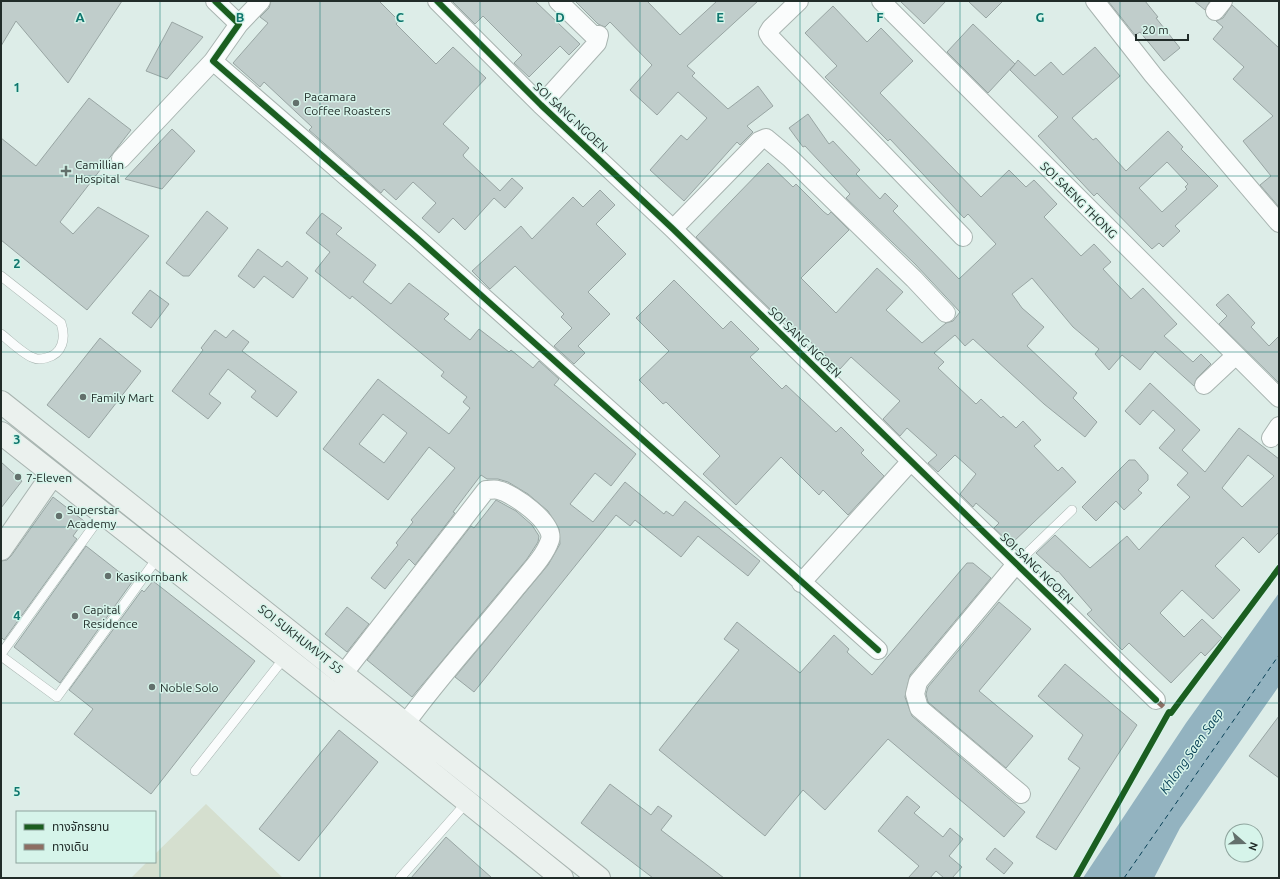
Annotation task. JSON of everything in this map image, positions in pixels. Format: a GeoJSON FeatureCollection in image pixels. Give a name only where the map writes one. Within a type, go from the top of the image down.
{"type":"FeatureCollection","features":[{"type":"Feature","properties":{"kind":"main road","name":"SOI SUKHUMVIT 55"},"geometry":{"type":"LineString","coordinates":[[1,402],[344,673],[599,878]]}},
{"type":"Feature","properties":{"kind":"main road","name":"SOI SUKHUMVIT 55"},"geometry":{"type":"LineString","coordinates":[[1,433],[158,556],[562,878]]}},
{"type":"Feature","properties":{"kind":"main road"},"geometry":{"type":"LineString","coordinates":[[1,549],[53,474]]}},
{"type":"Feature","properties":{"kind":"street"},"geometry":{"type":"LineString","coordinates":[[215,1],[239,24]]}},
{"type":"Feature","properties":{"kind":"street"},"geometry":{"type":"LineString","coordinates":[[121,159],[213,61],[239,24],[261,1]]}},
{"type":"Feature","properties":{"kind":"street","name":"SOI SANG NGOEN"},"geometry":{"type":"LineString","coordinates":[[437,1],[541,105],[673,229],[1156,700]]}},
{"type":"Feature","properties":{"kind":"street"},"geometry":{"type":"LineString","coordinates":[[541,105],[597,43],[600,35],[594,35],[558,1]]}},
{"type":"Feature","properties":{"kind":"street"},"geometry":{"type":"LineString","coordinates":[[799,1],[771,28],[768,33],[771,38],[964,238]]}},
{"type":"Feature","properties":{"kind":"street","name":"SOI SAENG THONG"},"geometry":{"type":"LineString","coordinates":[[881,1],[1235,356],[1279,398]]}},
{"type":"Feature","properties":{"kind":"street"},"geometry":{"type":"LineString","coordinates":[[1095,1],[1153,75],[1279,223]]}},
{"type":"Feature","properties":{"kind":"street"},"geometry":{"type":"LineString","coordinates":[[213,61],[416,238],[878,650]]}},
{"type":"Feature","properties":{"kind":"street"},"geometry":{"type":"LineString","coordinates":[[673,229],[759,141],[766,138],[772,141],[802,169],[914,279],[946,313]]}},
{"type":"Feature","properties":{"kind":"street"},"geometry":{"type":"LineString","coordinates":[[1204,385],[1235,356]]}},
{"type":"Feature","properties":{"kind":"street"},"geometry":{"type":"LineString","coordinates":[[800,582],[911,461]]}},
{"type":"Feature","properties":{"kind":"street"},"geometry":{"type":"LineString","coordinates":[[344,673],[486,490],[498,490],[531,509],[549,530],[550,540],[538,559],[495,615],[420,703],[406,723]]}},
{"type":"Feature","properties":{"kind":"street"},"geometry":{"type":"LineString","coordinates":[[1017,563],[918,682],[915,694],[919,708],[1021,794]]}},
{"type":"Feature","properties":{"kind":"lane"},"geometry":{"type":"LineString","coordinates":[[1,276],[61,323],[63,330],[62,344],[59,351],[54,356],[40,359],[33,358],[3,339]]}},
{"type":"Feature","properties":{"kind":"lane"},"geometry":{"type":"LineString","coordinates":[[1017,563],[1072,510]]}},
{"type":"Feature","properties":{"kind":"lane"},"geometry":{"type":"LineString","coordinates":[[103,513],[1,655],[58,697],[158,556]]}},
{"type":"Feature","properties":{"kind":"lane"},"geometry":{"type":"LineString","coordinates":[[195,771],[285,657]]}},
{"type":"Feature","properties":{"kind":"lane"},"geometry":{"type":"LineString","coordinates":[[400,878],[468,802]]}},
{"type":"Feature","properties":{"kind":"green space"},"geometry":{"type":"Polygon","coordinates":[[[206,804],[283,878],[131,878],[146,863],[156,863],[156,853],[206,804]]]}},
{"type":"Feature","properties":{"kind":"water","name":"Khlong Saen Saep"},"geometry":{"type":"Polygon","coordinates":[[[1279,593],[1279,686],[1180,828],[1154,878],[1083,878],[1186,723],[1279,593]]]}},
{"type":"Feature","properties":{"kind":"building"},"geometry":{"type":"Polygon","coordinates":[[[1,1],[122,1],[68,83],[16,21],[1,46],[1,1]]]}},
{"type":"Feature","properties":{"kind":"building"},"geometry":{"type":"Polygon","coordinates":[[[271,1],[379,1],[399,21],[396,24],[436,64],[453,47],[486,78],[443,124],[469,148],[463,155],[464,157],[500,191],[512,178],[523,188],[505,208],[494,198],[465,230],[453,218],[439,233],[422,218],[436,203],[413,182],[396,200],[384,189],[381,193],[309,130],[312,127],[264,82],[260,87],[233,63],[268,23],[260,17],[269,8],[271,1]]]}},
{"type":"Feature","properties":{"kind":"building"},"geometry":{"type":"Polygon","coordinates":[[[452,1],[535,1],[580,44],[569,55],[560,46],[529,77],[514,63],[522,55],[483,16],[475,24],[452,1]]]}},
{"type":"Feature","properties":{"kind":"building"},"geometry":{"type":"Polygon","coordinates":[[[575,1],[647,1],[680,35],[717,1],[758,1],[687,66],[695,73],[692,76],[728,109],[758,86],[773,106],[747,126],[753,132],[740,145],[737,142],[684,201],[650,170],[681,135],[687,140],[707,118],[678,92],[657,115],[630,90],[652,65],[610,22],[605,27],[598,24],[575,1]]]}},
{"type":"Feature","properties":{"kind":"building"},"geometry":{"type":"Polygon","coordinates":[[[900,1],[946,1],[924,24],[900,1]]]}},
{"type":"Feature","properties":{"kind":"building"},"geometry":{"type":"Polygon","coordinates":[[[968,1],[1003,1],[986,18],[968,1]]]}},
{"type":"Feature","properties":{"kind":"building"},"geometry":{"type":"Polygon","coordinates":[[[1108,1],[1145,1],[1158,17],[1156,18],[1180,48],[1164,61],[1140,32],[1135,35],[1108,1]]]}},
{"type":"Feature","properties":{"kind":"building"},"geometry":{"type":"Polygon","coordinates":[[[1194,1],[1210,1],[1205,10],[1194,1]]]}},
{"type":"Feature","properties":{"kind":"building"},"geometry":{"type":"Polygon","coordinates":[[[1232,5],[1279,48],[1279,207],[1260,185],[1271,176],[1243,141],[1273,116],[1233,79],[1244,67],[1213,39],[1223,27],[1216,21],[1223,18],[1232,5]]]}},
{"type":"Feature","properties":{"kind":"building"},"geometry":{"type":"Polygon","coordinates":[[[833,6],[867,42],[881,28],[913,61],[880,93],[981,197],[1009,170],[1026,187],[1034,180],[1057,204],[1044,217],[1081,256],[1094,244],[1111,262],[1103,269],[1131,299],[1143,288],[1177,324],[1164,336],[1193,362],[1201,354],[1211,364],[1197,378],[1194,386],[1155,351],[1140,370],[1122,355],[1109,370],[1095,354],[1099,349],[1073,327],[1032,278],[1012,294],[1022,308],[1044,327],[1027,346],[1077,393],[1073,398],[1097,422],[1085,437],[1044,404],[973,339],[965,346],[955,335],[934,353],[944,362],[938,368],[976,404],[981,399],[1001,418],[1003,416],[1016,428],[1023,421],[1041,440],[1034,446],[1058,471],[1062,467],[1076,482],[1011,544],[994,528],[999,523],[976,503],[973,507],[960,494],[976,474],[955,455],[938,472],[928,463],[937,455],[907,428],[900,436],[883,419],[900,401],[851,357],[840,369],[804,336],[802,337],[777,312],[775,314],[696,237],[768,163],[793,187],[796,184],[824,212],[828,215],[831,212],[849,230],[801,278],[836,313],[877,268],[903,292],[886,310],[922,343],[946,323],[953,321],[960,312],[915,264],[846,198],[850,194],[805,146],[803,147],[789,128],[808,114],[829,144],[833,141],[860,170],[856,174],[880,199],[885,193],[898,206],[893,211],[959,279],[996,244],[968,214],[964,218],[890,139],[888,141],[825,77],[837,66],[805,33],[833,6]]]}},
{"type":"Feature","properties":{"kind":"building"},"geometry":{"type":"Polygon","coordinates":[[[172,22],[203,37],[167,79],[146,71],[172,22]]]}},
{"type":"Feature","properties":{"kind":"building"},"geometry":{"type":"Polygon","coordinates":[[[973,24],[1015,64],[988,93],[947,52],[973,24]]]}},
{"type":"Feature","properties":{"kind":"building"},"geometry":{"type":"Polygon","coordinates":[[[1095,47],[1120,76],[1072,118],[1093,140],[1096,138],[1126,171],[1168,131],[1183,147],[1181,149],[1218,186],[1175,226],[1180,231],[1163,247],[1159,243],[1152,249],[1097,193],[1094,196],[1038,136],[1058,117],[1010,70],[1018,60],[1035,76],[1051,62],[1063,75],[1095,47]],[[1167,162],[1139,188],[1162,212],[1187,189],[1185,187],[1188,184],[1167,162]]]}},
{"type":"Feature","properties":{"kind":"building"},"geometry":{"type":"Polygon","coordinates":[[[89,98],[131,130],[60,222],[73,234],[98,207],[149,236],[87,310],[1,240],[1,138],[36,166],[89,98]]]}},
{"type":"Feature","properties":{"kind":"building"},"geometry":{"type":"Polygon","coordinates":[[[172,129],[195,151],[162,189],[125,179],[172,129]]]}},
{"type":"Feature","properties":{"kind":"building"},"geometry":{"type":"Polygon","coordinates":[[[600,190],[615,205],[596,224],[626,254],[588,292],[610,314],[578,346],[585,353],[574,364],[554,346],[572,328],[561,317],[564,314],[515,266],[490,289],[472,271],[521,226],[532,239],[573,197],[583,207],[600,190]]]}},
{"type":"Feature","properties":{"kind":"building"},"geometry":{"type":"Polygon","coordinates":[[[207,211],[228,228],[189,276],[183,276],[166,263],[207,211]]]}},
{"type":"Feature","properties":{"kind":"building"},"geometry":{"type":"Polygon","coordinates":[[[322,213],[342,228],[336,234],[376,265],[363,282],[391,304],[409,283],[449,314],[444,319],[470,340],[479,329],[509,352],[511,350],[533,368],[539,361],[559,379],[554,385],[636,454],[611,486],[595,473],[570,504],[593,522],[625,482],[664,514],[666,511],[673,516],[685,501],[760,561],[748,576],[698,536],[681,557],[635,520],[630,526],[616,515],[474,692],[455,677],[548,565],[560,544],[559,529],[548,511],[528,494],[508,482],[498,479],[487,479],[481,475],[453,512],[455,513],[415,565],[409,559],[385,589],[371,578],[398,545],[396,543],[413,522],[411,520],[455,468],[429,447],[388,500],[323,449],[378,379],[449,434],[470,408],[463,402],[467,397],[441,376],[444,372],[352,296],[350,299],[315,271],[330,252],[306,233],[322,213]],[[383,414],[359,444],[384,463],[407,433],[383,414]]]}},
{"type":"Feature","properties":{"kind":"building"},"geometry":{"type":"Polygon","coordinates":[[[258,249],[282,267],[287,261],[308,278],[293,298],[264,276],[254,288],[238,276],[258,249]]]}},
{"type":"Feature","properties":{"kind":"building"},"geometry":{"type":"Polygon","coordinates":[[[674,280],[723,329],[731,321],[759,349],[750,357],[782,389],[786,385],[836,432],[841,427],[864,450],[861,453],[884,476],[848,515],[823,490],[819,495],[781,457],[736,505],[703,474],[720,456],[666,402],[663,404],[639,380],[669,351],[636,318],[674,280]]]}},
{"type":"Feature","properties":{"kind":"building"},"geometry":{"type":"Polygon","coordinates":[[[150,290],[169,304],[151,328],[132,313],[150,290]]]}},
{"type":"Feature","properties":{"kind":"building"},"geometry":{"type":"Polygon","coordinates":[[[1228,294],[1255,323],[1251,327],[1269,346],[1279,336],[1279,383],[1219,324],[1227,316],[1216,305],[1228,294]]]}},
{"type":"Feature","properties":{"kind":"building"},"geometry":{"type":"Polygon","coordinates":[[[215,330],[226,338],[233,330],[249,342],[242,351],[297,392],[277,417],[251,397],[256,391],[228,369],[209,394],[221,403],[208,419],[172,391],[203,350],[201,348],[215,330]]]}},
{"type":"Feature","properties":{"kind":"building"},"geometry":{"type":"Polygon","coordinates":[[[100,338],[141,371],[89,438],[47,405],[100,338]]]}},
{"type":"Feature","properties":{"kind":"building"},"geometry":{"type":"Polygon","coordinates":[[[1150,383],[1200,430],[1182,450],[1205,472],[1239,428],[1279,459],[1279,532],[1259,553],[1243,537],[1215,566],[1240,590],[1213,619],[1182,590],[1160,613],[1184,637],[1202,619],[1222,638],[1205,656],[1201,652],[1171,683],[1129,643],[1122,650],[1087,614],[1092,610],[1058,571],[1057,572],[1036,553],[1055,535],[1090,568],[1127,536],[1139,550],[1190,497],[1177,485],[1188,473],[1159,448],[1175,430],[1153,410],[1140,425],[1125,411],[1150,383]],[[1248,455],[1222,488],[1242,507],[1274,476],[1248,455]]]}},
{"type":"Feature","properties":{"kind":"building"},"geometry":{"type":"Polygon","coordinates":[[[1129,460],[1135,460],[1148,475],[1148,480],[1138,490],[1142,493],[1124,510],[1116,501],[1096,521],[1082,507],[1129,460]]]}},
{"type":"Feature","properties":{"kind":"building"},"geometry":{"type":"Polygon","coordinates":[[[1,462],[22,481],[1,508],[1,462]]]}},
{"type":"Feature","properties":{"kind":"building"},"geometry":{"type":"Polygon","coordinates":[[[53,497],[84,521],[73,536],[77,539],[4,640],[1,637],[1,561],[7,560],[11,556],[53,497]]]}},
{"type":"Feature","properties":{"kind":"building"},"geometry":{"type":"Polygon","coordinates":[[[496,500],[516,511],[532,525],[539,536],[538,542],[527,559],[412,697],[367,660],[471,526],[474,528],[496,500]]]}},
{"type":"Feature","properties":{"kind":"building","name":"Capital Residence"},"geometry":{"type":"Polygon","coordinates":[[[86,546],[132,582],[60,683],[14,647],[86,546]]]}},
{"type":"Feature","properties":{"kind":"building"},"geometry":{"type":"Polygon","coordinates":[[[967,563],[973,563],[991,578],[910,675],[905,697],[912,716],[1025,812],[1004,837],[888,739],[825,810],[803,790],[765,836],[659,750],[739,650],[724,639],[737,622],[800,673],[834,635],[849,649],[847,652],[872,675],[967,563]]]}},
{"type":"Feature","properties":{"kind":"building","name":"Noble Solo"},"geometry":{"type":"Polygon","coordinates":[[[153,581],[255,661],[151,794],[74,734],[93,709],[69,690],[142,590],[144,592],[153,581]]]}},
{"type":"Feature","properties":{"kind":"building"},"geometry":{"type":"Polygon","coordinates":[[[999,602],[1031,629],[979,691],[1033,736],[1006,768],[928,702],[926,694],[928,687],[999,602]]]}},
{"type":"Feature","properties":{"kind":"building"},"geometry":{"type":"Polygon","coordinates":[[[347,607],[369,624],[347,652],[325,634],[347,607]]]}},
{"type":"Feature","properties":{"kind":"building"},"geometry":{"type":"Polygon","coordinates":[[[1065,664],[1137,725],[1056,850],[1036,837],[1080,768],[1068,759],[1083,735],[1038,696],[1065,664]]]}},
{"type":"Feature","properties":{"kind":"building"},"geometry":{"type":"Polygon","coordinates":[[[1279,716],[1279,778],[1249,756],[1279,716]]]}},
{"type":"Feature","properties":{"kind":"building"},"geometry":{"type":"Polygon","coordinates":[[[339,730],[378,762],[299,861],[259,829],[339,730]]]}},
{"type":"Feature","properties":{"kind":"building"},"geometry":{"type":"Polygon","coordinates":[[[610,784],[651,815],[658,806],[672,816],[661,830],[724,878],[653,878],[581,823],[610,784]]]}},
{"type":"Feature","properties":{"kind":"building"},"geometry":{"type":"Polygon","coordinates":[[[907,796],[920,807],[914,813],[943,837],[950,828],[963,839],[949,856],[962,867],[952,878],[944,878],[936,871],[930,878],[908,878],[919,866],[878,831],[907,796]]]}},
{"type":"Feature","properties":{"kind":"building"},"geometry":{"type":"Polygon","coordinates":[[[446,837],[492,878],[411,878],[446,837]]]}},
{"type":"Feature","properties":{"kind":"building"},"geometry":{"type":"Polygon","coordinates":[[[995,848],[1013,863],[1004,874],[986,859],[995,848]]]}},
{"type":"Feature","properties":{"kind":"ferry route"},"geometry":{"type":"LineString","coordinates":[[1124,878],[1279,655]]}},
{"type":"Feature","properties":{"kind":"marked path"},"geometry":{"type":"LineString","coordinates":[[1156,700],[1169,712]]}},
{"type":"Feature","properties":{"kind":"cycle path"},"geometry":{"type":"LineString","coordinates":[[215,1],[239,24],[213,61],[416,237],[878,650]]}},
{"type":"Feature","properties":{"kind":"cycle path"},"geometry":{"type":"LineString","coordinates":[[437,1],[541,105],[673,229],[1156,700]]}},
{"type":"Feature","properties":{"kind":"cycle path"},"geometry":{"type":"LineString","coordinates":[[1076,878],[1169,712],[1171,713],[1279,568]]}},
{"type":"Feature","properties":{"kind":"place","name":"Pacamara Coffee Roasters"},"geometry":{"type":"Point","coordinates":[296,103]}},
{"type":"Feature","properties":{"kind":"place","name":"Camillian Hospital"},"geometry":{"type":"Point","coordinates":[66,171]}},
{"type":"Feature","properties":{"kind":"place","name":"Family Mart"},"geometry":{"type":"Point","coordinates":[83,397]}},
{"type":"Feature","properties":{"kind":"place","name":"7-Eleven"},"geometry":{"type":"Point","coordinates":[18,477]}},
{"type":"Feature","properties":{"kind":"place","name":"Superstar Academy"},"geometry":{"type":"Point","coordinates":[59,516]}},
{"type":"Feature","properties":{"kind":"place","name":"Kasikornbank"},"geometry":{"type":"Point","coordinates":[108,576]}},
{"type":"Feature","properties":{"kind":"place","name":"Capital Residence"},"geometry":{"type":"Point","coordinates":[75,616]}},
{"type":"Feature","properties":{"kind":"place","name":"Noble Solo"},"geometry":{"type":"Point","coordinates":[152,687]}}]}
